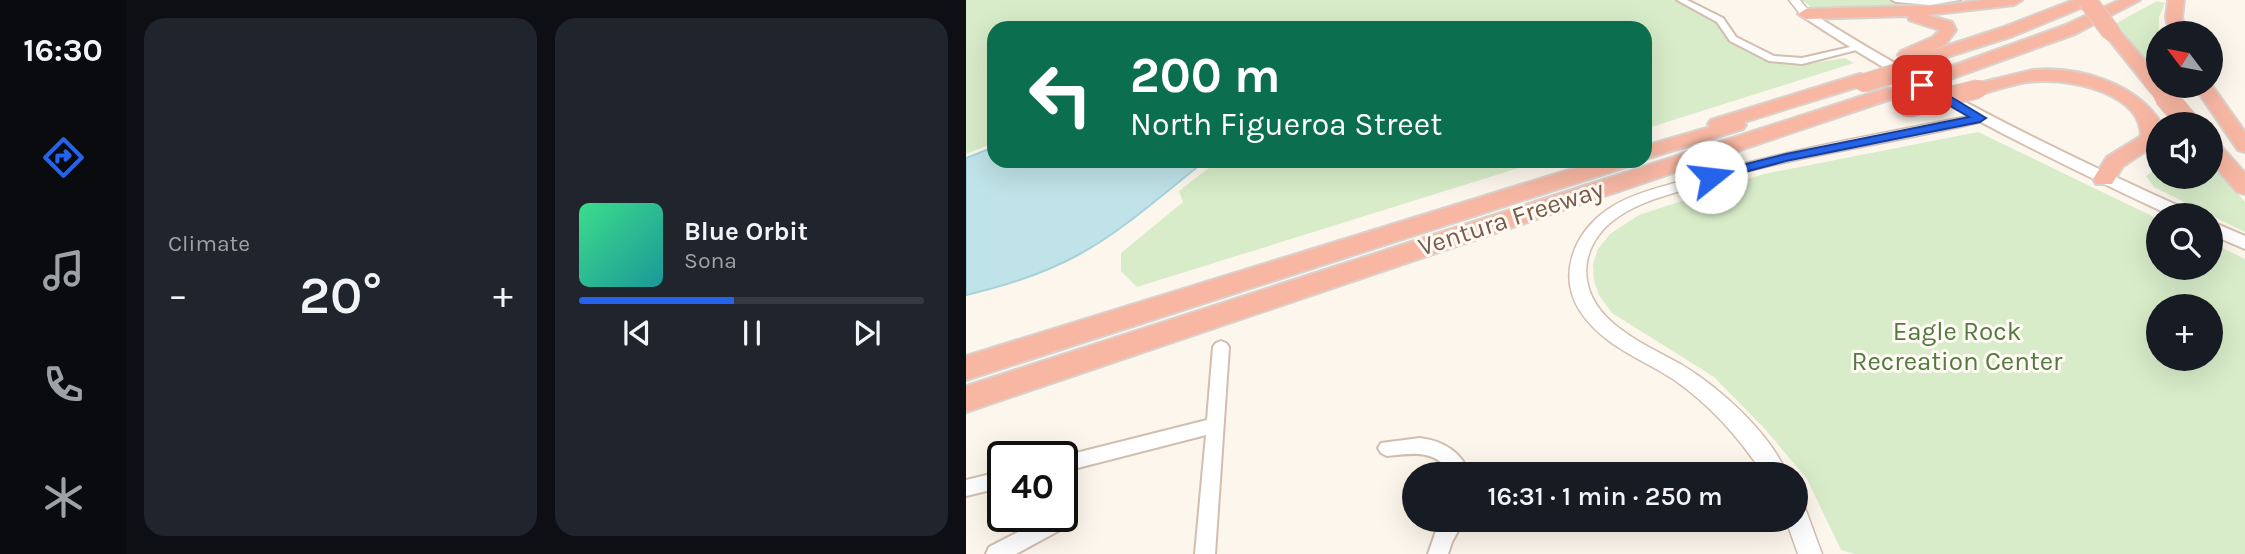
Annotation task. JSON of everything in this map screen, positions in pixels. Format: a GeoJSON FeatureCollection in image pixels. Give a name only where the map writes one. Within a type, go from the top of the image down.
{"type":"FeatureCollection","features":[{"type":"Feature","properties":{"kind":"highway"},"geometry":{"type":"LineString","coordinates":[[1810,17],[1946,10],[2014,0]]}},
{"type":"Feature","properties":{"kind":"highway"},"geometry":{"type":"LineString","coordinates":[[1926,65],[2045,25],[2056,14],[2087,0],[2110,32],[2146,73]]}},
{"type":"Feature","properties":{"kind":"highway","name":"Ventura Freeway"},"geometry":{"type":"LineString","coordinates":[[1652,144],[1760,111],[1869,84],[1926,65],[2069,30],[2132,0]]}},
{"type":"Feature","properties":{"kind":"highway"},"geometry":{"type":"LineString","coordinates":[[1810,17],[1908,16],[1946,25],[1947,35],[1939,41],[1926,65]]}},
{"type":"Feature","properties":{"kind":"highway","name":"Ventura Freeway"},"geometry":{"type":"LineString","coordinates":[[966,399],[1741,142],[1869,84],[1926,65]]}},
{"type":"Feature","properties":{"kind":"highway"},"geometry":{"type":"LineString","coordinates":[[1741,142],[1780,139],[2024,77],[2043,75],[2096,85],[2129,98],[2150,117],[2154,128],[2151,138],[2115,162],[2104,179]]}},
{"type":"Feature","properties":{"kind":"highway"},"geometry":{"type":"LineString","coordinates":[[1652,151],[1869,84]]}},
{"type":"Feature","properties":{"kind":"highway"},"geometry":{"type":"LineString","coordinates":[[1652,156],[1869,84]]}},
{"type":"Feature","properties":{"kind":"highway"},"geometry":{"type":"LineString","coordinates":[[2167,98],[2178,112]]}},
{"type":"Feature","properties":{"kind":"highway"},"geometry":{"type":"LineString","coordinates":[[2210,98],[2245,146]]}},
{"type":"Feature","properties":{"kind":"highway"},"geometry":{"type":"LineString","coordinates":[[2104,179],[2136,169],[2146,162]]}},
{"type":"Feature","properties":{"kind":"highway"},"geometry":{"type":"LineString","coordinates":[[2223,162],[2245,187]]}},
{"type":"Feature","properties":{"kind":"highway","name":"Ventura Freeway"},"geometry":{"type":"LineString","coordinates":[[966,358],[1576,168]]}},
{"type":"Feature","properties":{"kind":"highway"},"geometry":{"type":"LineString","coordinates":[[966,368],[1599,168]]}},
{"type":"Feature","properties":{"kind":"highway"},"geometry":{"type":"LineString","coordinates":[[966,384],[1616,168]]}},
{"type":"Feature","properties":{"kind":"main road"},"geometry":{"type":"LineString","coordinates":[[1810,17],[1980,118],[2157,203]]}},
{"type":"Feature","properties":{"kind":"main road"},"geometry":{"type":"LineString","coordinates":[[2223,233],[2245,243]]}},
{"type":"Feature","properties":{"kind":"street"},"geometry":{"type":"LineString","coordinates":[[1681,0],[1720,20],[1733,39],[1772,59],[1802,61],[1859,48]]}},
{"type":"Feature","properties":{"kind":"street"},"geometry":{"type":"LineString","coordinates":[[1794,0],[1810,17]]}},
{"type":"Feature","properties":{"kind":"street"},"geometry":{"type":"LineString","coordinates":[[1896,0],[1930,3],[1956,0]]}},
{"type":"Feature","properties":{"kind":"street"},"geometry":{"type":"LineString","coordinates":[[1768,462],[1710,396],[1679,373],[1617,338],[1587,306],[1578,286],[1576,266],[1584,245],[1595,229],[1611,214],[1637,200],[1754,165],[1980,118]]}},
{"type":"Feature","properties":{"kind":"street"},"geometry":{"type":"LineString","coordinates":[[1205,554],[1221,347]]}},
{"type":"Feature","properties":{"kind":"street"},"geometry":{"type":"LineString","coordinates":[[1078,460],[1215,425]]}},
{"type":"Feature","properties":{"kind":"street"},"geometry":{"type":"LineString","coordinates":[[1387,448],[1424,444],[1441,450],[1455,462]]}},
{"type":"Feature","properties":{"kind":"street"},"geometry":{"type":"LineString","coordinates":[[966,488],[987,483]]}},
{"type":"Feature","properties":{"kind":"street"},"geometry":{"type":"LineString","coordinates":[[996,554],[1038,532]]}},
{"type":"Feature","properties":{"kind":"street"},"geometry":{"type":"LineString","coordinates":[[1438,554],[1447,532]]}},
{"type":"Feature","properties":{"kind":"street"},"geometry":{"type":"LineString","coordinates":[[1802,532],[1810,554]]}},
{"type":"Feature","properties":{"kind":"green space"},"geometry":{"type":"Polygon","coordinates":[[[966,0],[1674,0],[1713,16],[1733,42],[1762,57],[1800,65],[1845,58],[1854,63],[1652,127],[1652,21],[987,21],[987,146],[966,154],[966,0]]]}},
{"type":"Feature","properties":{"kind":"green space"},"geometry":{"type":"Polygon","coordinates":[[[1794,0],[1895,0],[1907,9],[1815,11],[1805,2],[1794,0]]]}},
{"type":"Feature","properties":{"kind":"green space"},"geometry":{"type":"Polygon","coordinates":[[[2157,1],[2165,3],[2159,21],[2146,21],[2146,63],[2113,25],[2157,1]]]}},
{"type":"Feature","properties":{"kind":"green space","name":"Eagle Rock Recreation Center"},"geometry":{"type":"Polygon","coordinates":[[[1978,132],[2146,213],[2146,280],[2223,280],[2223,248],[2245,259],[2245,554],[1855,554],[1841,550],[1808,481],[1808,462],[1793,462],[1714,377],[1612,313],[1599,295],[1594,281],[1593,264],[1598,249],[1610,234],[1639,215],[1764,174],[1978,132]]]}},
{"type":"Feature","properties":{"kind":"green space"},"geometry":{"type":"Polygon","coordinates":[[[1209,168],[1519,168],[1137,287],[1121,271],[1121,253],[1183,202],[1179,191],[1209,168]]]}},
{"type":"Feature","properties":{"kind":"green space"},"geometry":{"type":"Polygon","coordinates":[[[2223,176],[2245,202],[2245,232],[2223,221],[2223,203],[2186,203],[2158,189],[2223,189],[2223,176]]]}},
{"type":"Feature","properties":{"kind":"water"},"geometry":{"type":"Polygon","coordinates":[[[987,150],[987,168],[1196,168],[1128,223],[1078,255],[1024,279],[966,295],[966,158],[987,150]]]}},
{"type":"Feature","properties":{"kind":"route"},"geometry":{"type":"LineString","coordinates":[[1711,177],[1731,170],[1980,118],[1922,85]]}}]}
